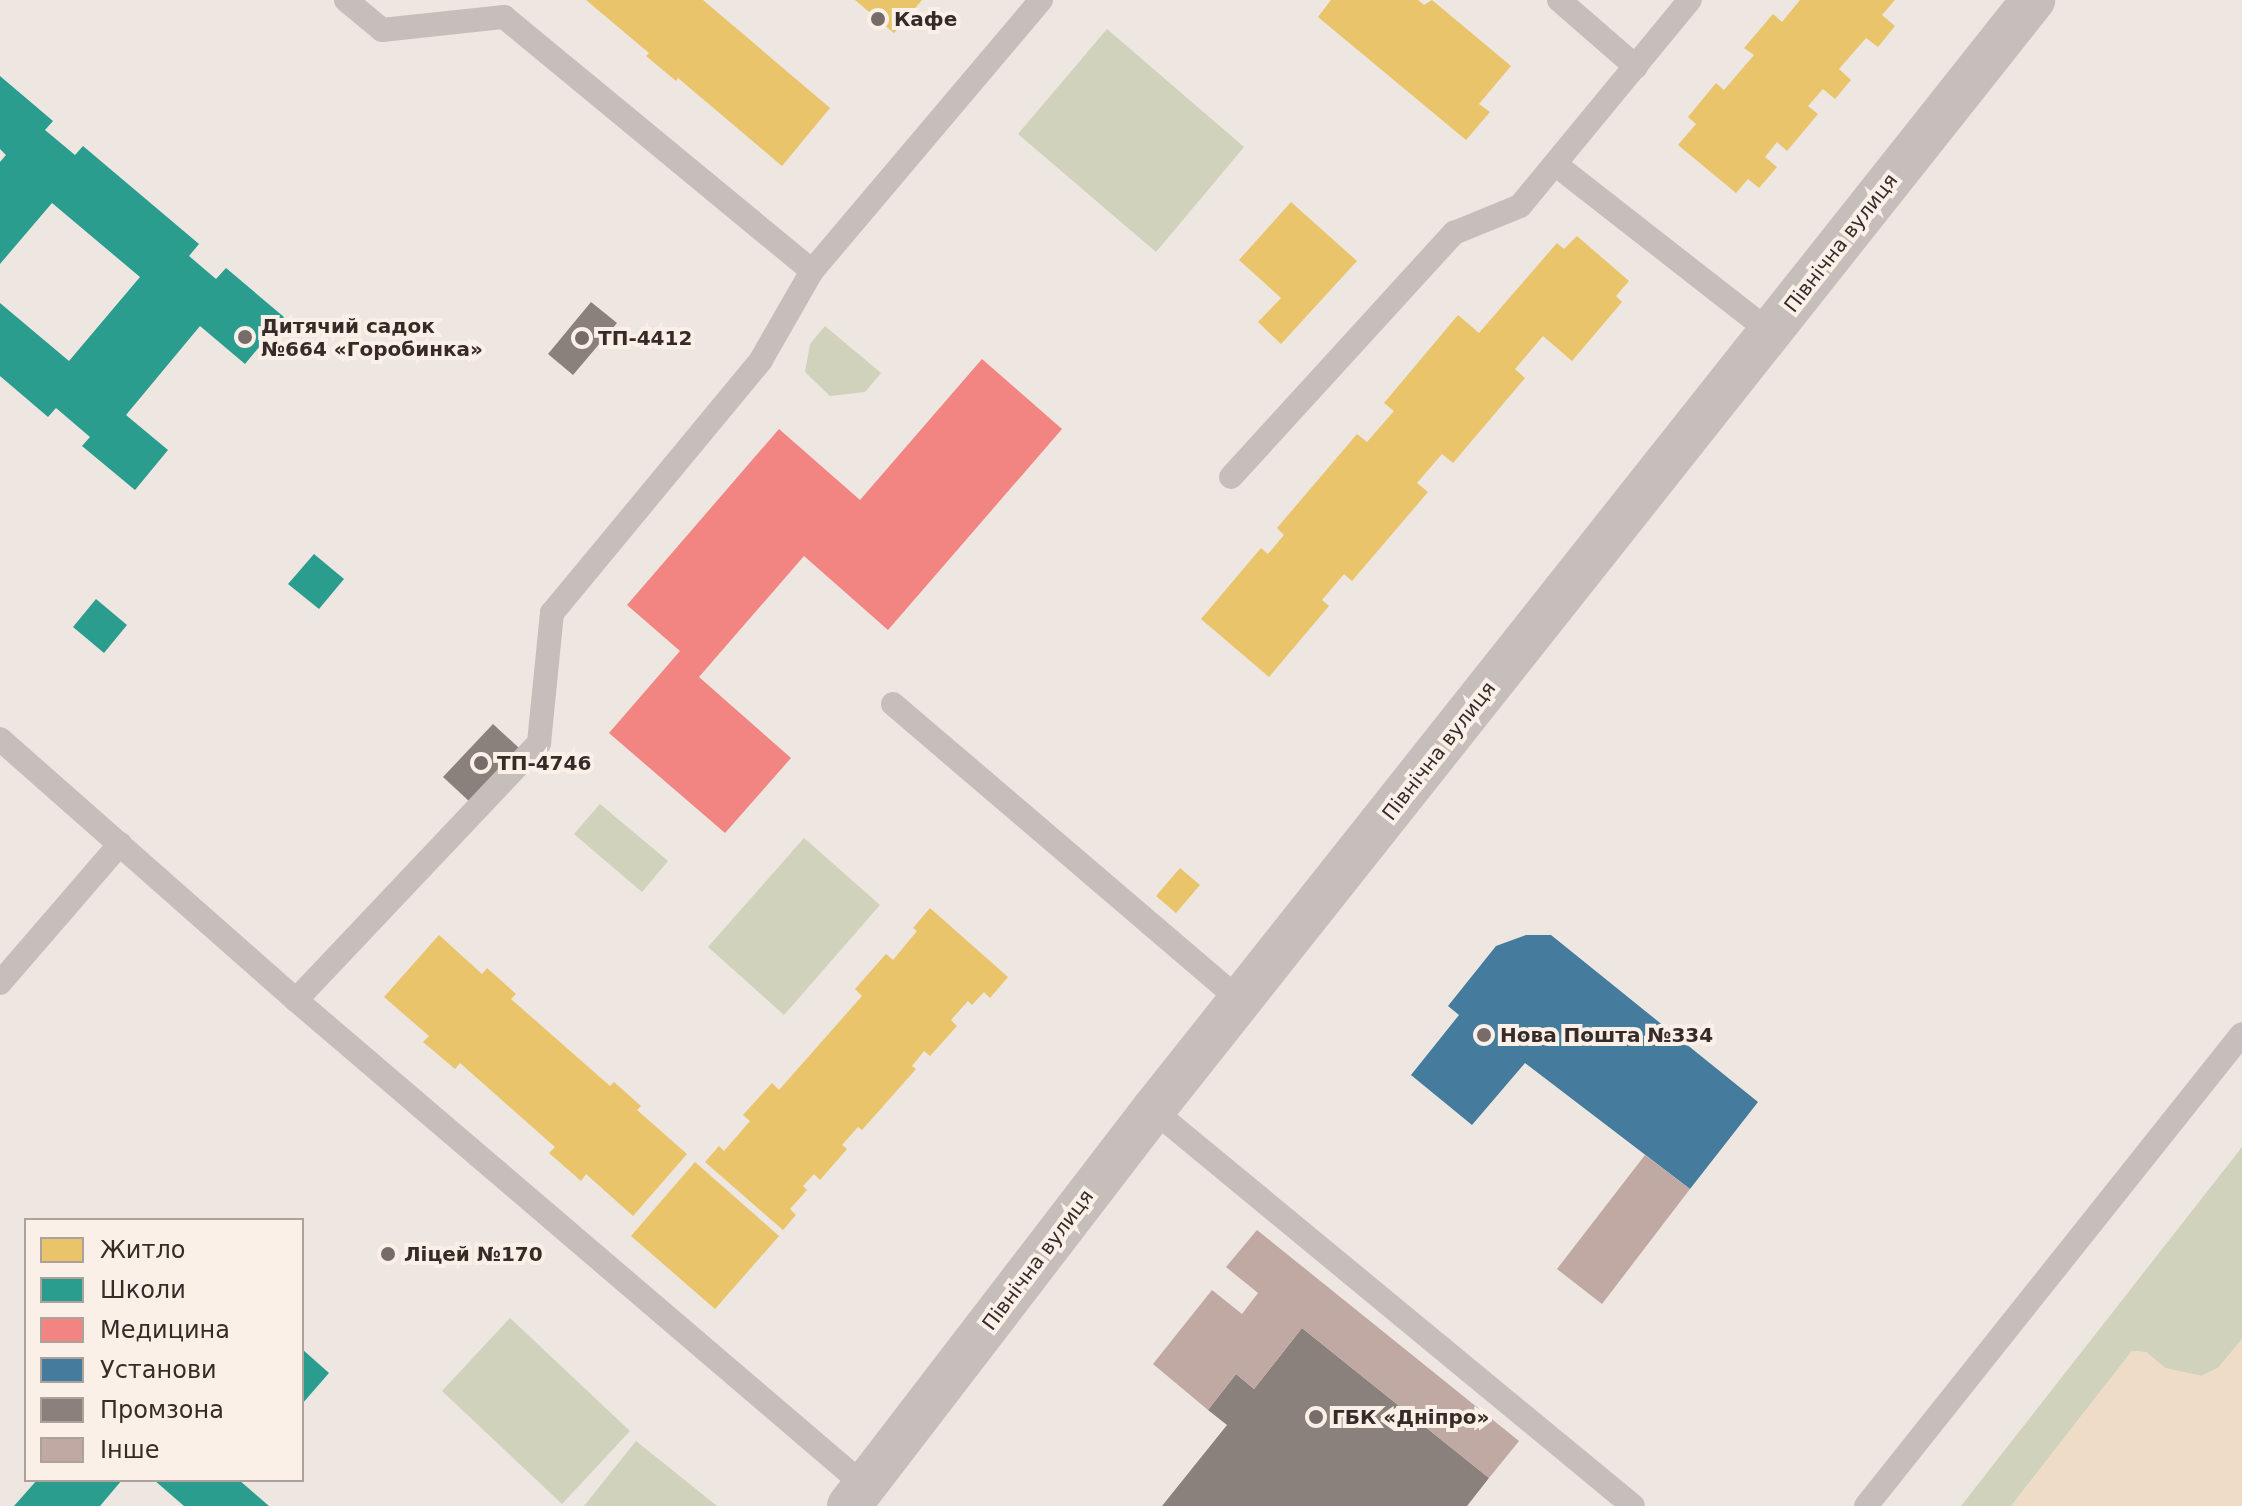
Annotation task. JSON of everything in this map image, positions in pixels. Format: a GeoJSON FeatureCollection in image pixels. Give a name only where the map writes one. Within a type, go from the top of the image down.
{"type":"FeatureCollection","features":[{"type":"Feature","properties":{"kind":"street","name":"Північна вулиця"},"geometry":{"type":"LineString","coordinates":[[857,1496],[1153,1110],[1242,1002],[2033,0]]}},
{"type":"Feature","properties":{"kind":"lane"},"geometry":{"type":"LineString","coordinates":[[346,0],[382,30],[504,17],[812,271]]}},
{"type":"Feature","properties":{"kind":"lane"},"geometry":{"type":"LineString","coordinates":[[296,1000],[539,743],[552,613],[761,360],[812,271],[1041,0]]}},
{"type":"Feature","properties":{"kind":"lane"},"geometry":{"type":"LineString","coordinates":[[1559,0],[1636,67]]}},
{"type":"Feature","properties":{"kind":"lane"},"geometry":{"type":"LineString","coordinates":[[1231,477],[1454,233],[1520,206],[1690,0]]}},
{"type":"Feature","properties":{"kind":"lane"},"geometry":{"type":"LineString","coordinates":[[1555,164],[1770,332]]}},
{"type":"Feature","properties":{"kind":"lane"},"geometry":{"type":"LineString","coordinates":[[893,704],[1242,1002]]}},
{"type":"Feature","properties":{"kind":"lane"},"geometry":{"type":"LineString","coordinates":[[0,739],[857,1496]]}},
{"type":"Feature","properties":{"kind":"lane"},"geometry":{"type":"LineString","coordinates":[[0,983],[120,844]]}},
{"type":"Feature","properties":{"kind":"lane"},"geometry":{"type":"LineString","coordinates":[[1866,1506],[2242,1034]]}},
{"type":"Feature","properties":{"kind":"lane"},"geometry":{"type":"LineString","coordinates":[[1153,1110],[1633,1506]]}},
{"type":"Feature","properties":{"kind":"green space"},"geometry":{"type":"Polygon","coordinates":[[[1107,29],[1244,147],[1156,252],[1018,134],[1107,29]]]}},
{"type":"Feature","properties":{"kind":"green space"},"geometry":{"type":"Polygon","coordinates":[[[825,326],[881,373],[865,392],[830,396],[805,372],[810,344],[825,326]]]}},
{"type":"Feature","properties":{"kind":"green space"},"geometry":{"type":"Polygon","coordinates":[[[600,804],[668,861],[642,892],[574,834],[600,804]]]}},
{"type":"Feature","properties":{"kind":"green space"},"geometry":{"type":"Polygon","coordinates":[[[804,838],[880,905],[784,1015],[708,947],[804,838]]]}},
{"type":"Feature","properties":{"kind":"green space"},"geometry":{"type":"Polygon","coordinates":[[[2242,1147],[2242,1339],[2218,1368],[2201,1376],[2165,1368],[2146,1352],[2132,1351],[2011,1506],[1961,1506],[2242,1147]]]}},
{"type":"Feature","properties":{"kind":"green space"},"geometry":{"type":"Polygon","coordinates":[[[510,1318],[630,1431],[562,1504],[442,1391],[510,1318]]]}},
{"type":"Feature","properties":{"kind":"green space"},"geometry":{"type":"Polygon","coordinates":[[[636,1441],[717,1506],[584,1506],[636,1441]]]}},
{"type":"Feature","properties":{"kind":"sand"},"geometry":{"type":"Polygon","coordinates":[[[2242,1339],[2242,1506],[2011,1506],[2132,1351],[2145,1352],[2166,1368],[2201,1376],[2218,1368],[2242,1339]]]}},
{"type":"Feature","properties":{"kind":"building: Житло"},"geometry":{"type":"Polygon","coordinates":[[[586,0],[703,0],[830,108],[782,166],[678,78],[676,81],[646,56],[649,53],[586,0]]]}},
{"type":"Feature","properties":{"kind":"building: Житло"},"geometry":{"type":"Polygon","coordinates":[[[855,0],[922,0],[894,33],[855,0]]]}},
{"type":"Feature","properties":{"kind":"building: Житло"},"geometry":{"type":"Polygon","coordinates":[[[1331,0],[1418,0],[1424,5],[1432,0],[1511,66],[1479,104],[1490,112],[1466,140],[1318,17],[1331,0]]]}},
{"type":"Feature","properties":{"kind":"building: Житло"},"geometry":{"type":"Polygon","coordinates":[[[1800,0],[1895,0],[1882,15],[1895,26],[1878,47],[1866,38],[1839,69],[1851,80],[1835,99],[1823,89],[1808,106],[1818,114],[1787,151],[1777,142],[1765,157],[1777,167],[1759,188],[1748,179],[1736,193],[1678,145],[1696,124],[1688,117],[1716,83],[1724,90],[1754,55],[1744,48],[1773,14],[1782,22],[1800,0]]]}},
{"type":"Feature","properties":{"kind":"building: Житло"},"geometry":{"type":"Polygon","coordinates":[[[1291,202],[1357,261],[1281,344],[1258,322],[1281,298],[1239,260],[1291,202]]]}},
{"type":"Feature","properties":{"kind":"building: Житло"},"geometry":{"type":"Polygon","coordinates":[[[1577,236],[1629,281],[1616,296],[1622,302],[1572,361],[1543,336],[1515,369],[1525,378],[1453,463],[1442,454],[1417,483],[1428,492],[1352,581],[1344,574],[1322,600],[1329,606],[1269,677],[1201,619],[1261,548],[1268,554],[1284,535],[1277,528],[1357,434],[1367,442],[1394,411],[1384,403],[1458,315],[1479,333],[1557,243],[1564,249],[1577,236]]]}},
{"type":"Feature","properties":{"kind":"building: Житло"},"geometry":{"type":"Polygon","coordinates":[[[1180,868],[1200,885],[1176,913],[1156,896],[1180,868]]]}},
{"type":"Feature","properties":{"kind":"building: Житло"},"geometry":{"type":"Polygon","coordinates":[[[930,908],[1008,977],[990,998],[984,992],[972,1005],[968,1001],[951,1020],[957,1026],[930,1056],[924,1051],[912,1066],[916,1069],[862,1130],[858,1127],[842,1145],[847,1149],[820,1180],[814,1174],[803,1186],[807,1190],[790,1209],[796,1215],[783,1230],[705,1162],[719,1146],[724,1151],[750,1121],[743,1115],[772,1083],[779,1090],[862,996],[855,989],[886,954],[893,960],[917,931],[913,928],[930,908]]]}},
{"type":"Feature","properties":{"kind":"building: Житло"},"geometry":{"type":"Polygon","coordinates":[[[439,935],[482,974],[487,968],[516,994],[511,999],[610,1086],[614,1082],[641,1106],[637,1110],[687,1154],[633,1216],[586,1174],[581,1181],[549,1153],[555,1147],[460,1063],[455,1069],[423,1042],[429,1036],[384,997],[439,935]]]}},
{"type":"Feature","properties":{"kind":"building: Житло"},"geometry":{"type":"Polygon","coordinates":[[[695,1162],[779,1236],[715,1309],[631,1236],[695,1162]]]}},
{"type":"Feature","properties":{"kind":"building: Школи"},"geometry":{"type":"Polygon","coordinates":[[[0,76],[53,121],[45,130],[75,155],[83,146],[199,244],[189,256],[216,279],[226,268],[284,317],[245,364],[200,326],[126,415],[168,450],[135,490],[82,446],[90,437],[56,408],[48,417],[0,376],[0,303],[69,361],[140,277],[52,203],[0,264],[0,162],[6,155],[0,149],[0,76]]]}},
{"type":"Feature","properties":{"kind":"building: Школи"},"geometry":{"type":"Polygon","coordinates":[[[314,554],[344,579],[319,609],[288,584],[314,554]]]}},
{"type":"Feature","properties":{"kind":"building: Школи"},"geometry":{"type":"Polygon","coordinates":[[[96,599],[127,625],[104,653],[73,627],[96,599]]]}},
{"type":"Feature","properties":{"kind":"building: Школи"},"geometry":{"type":"Polygon","coordinates":[[[304,1351],[329,1373],[304,1402],[304,1351]]]}},
{"type":"Feature","properties":{"kind":"building: Школи"},"geometry":{"type":"Polygon","coordinates":[[[35,1482],[120,1482],[100,1506],[14,1506],[35,1482]]]}},
{"type":"Feature","properties":{"kind":"building: Школи"},"geometry":{"type":"Polygon","coordinates":[[[156,1482],[241,1482],[269,1506],[184,1506],[156,1482]]]}},
{"type":"Feature","properties":{"kind":"building: Медицина"},"geometry":{"type":"Polygon","coordinates":[[[982,359],[1062,429],[888,630],[804,556],[699,677],[791,758],[725,833],[609,733],[680,651],[627,605],[779,429],[860,500],[982,359]]]}},
{"type":"Feature","properties":{"kind":"building: Установи"},"geometry":{"type":"Polygon","coordinates":[[[1526,935],[1551,935],[1758,1102],[1690,1189],[1525,1063],[1472,1125],[1411,1075],[1459,1015],[1448,1006],[1496,946],[1526,935]]]}},
{"type":"Feature","properties":{"kind":"building: Промзона","name":"ТП-4412"},"geometry":{"type":"Polygon","coordinates":[[[591,302],[617,323],[573,375],[548,354],[591,302]]]}},
{"type":"Feature","properties":{"kind":"building: Промзона","name":"ТП-4746"},"geometry":{"type":"Polygon","coordinates":[[[493,724],[519,748],[470,802],[443,777],[493,724]]]}},
{"type":"Feature","properties":{"kind":"building: Промзона","name":"ГБК «Дніпро»"},"geometry":{"type":"Polygon","coordinates":[[[1302,1328],[1489,1478],[1467,1506],[1162,1506],[1227,1425],[1208,1410],[1236,1374],[1254,1389],[1302,1328]]]}},
{"type":"Feature","properties":{"kind":"building: Інше"},"geometry":{"type":"Polygon","coordinates":[[[1645,1155],[1690,1189],[1602,1304],[1557,1269],[1645,1155]]]}},
{"type":"Feature","properties":{"kind":"building: Інше"},"geometry":{"type":"Polygon","coordinates":[[[1257,1230],[1519,1441],[1489,1478],[1302,1328],[1254,1389],[1236,1374],[1208,1410],[1153,1364],[1212,1290],[1242,1314],[1258,1293],[1226,1267],[1257,1230]]]}},
{"type":"Feature","properties":{"kind":"place","name":"Кафе"},"geometry":{"type":"Point","coordinates":[878,19]}},
{"type":"Feature","properties":{"kind":"place","name":"Дитячий садок №664 «Горобинка»"},"geometry":{"type":"Point","coordinates":[245,337]}},
{"type":"Feature","properties":{"kind":"place","name":"ТП-4412"},"geometry":{"type":"Point","coordinates":[582,338]}},
{"type":"Feature","properties":{"kind":"place","name":"ТП-4746"},"geometry":{"type":"Point","coordinates":[481,763]}},
{"type":"Feature","properties":{"kind":"place","name":"Нова Пошта №334"},"geometry":{"type":"Point","coordinates":[1484,1035]}},
{"type":"Feature","properties":{"kind":"place","name":"Ліцей №170"},"geometry":{"type":"Point","coordinates":[388,1254]}},
{"type":"Feature","properties":{"kind":"place","name":"ГБК «Дніпро»"},"geometry":{"type":"Point","coordinates":[1316,1417]}}]}
